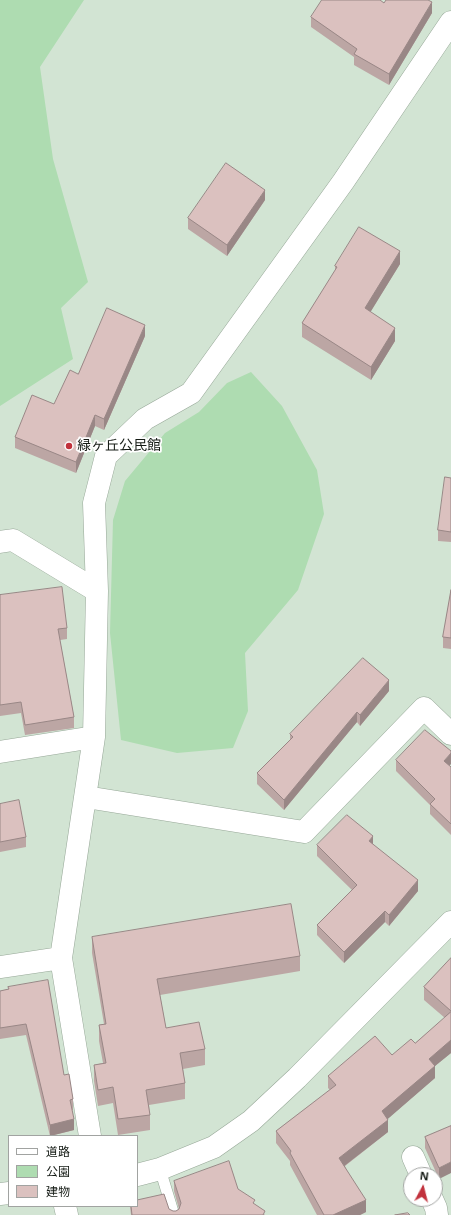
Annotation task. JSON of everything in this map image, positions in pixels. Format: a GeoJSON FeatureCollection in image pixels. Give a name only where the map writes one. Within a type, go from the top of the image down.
{"type":"FeatureCollection","features":[{"type":"Feature","properties":{"kind":"street"},"geometry":{"type":"LineString","coordinates":[[90,1135],[62,958],[94,737],[97,591],[94,503],[106,456],[145,419],[191,393],[343,182],[451,22]]}},
{"type":"Feature","properties":{"kind":"street"},"geometry":{"type":"LineString","coordinates":[[0,542],[13,540],[97,591]]}},
{"type":"Feature","properties":{"kind":"street"},"geometry":{"type":"LineString","coordinates":[[86,797],[304,832],[424,708],[451,734]]}},
{"type":"Feature","properties":{"kind":"street"},"geometry":{"type":"LineString","coordinates":[[0,752],[94,737]]}},
{"type":"Feature","properties":{"kind":"street"},"geometry":{"type":"LineString","coordinates":[[138,1175],[160,1169],[214,1147],[251,1121],[302,1072],[451,922]]}},
{"type":"Feature","properties":{"kind":"street"},"geometry":{"type":"LineString","coordinates":[[0,967],[62,958]]}},
{"type":"Feature","properties":{"kind":"lane"},"geometry":{"type":"LineString","coordinates":[[160,1169],[174,1215]]}},
{"type":"Feature","properties":{"kind":"green space"},"geometry":{"type":"Polygon","coordinates":[[[0,0],[84,0],[40,67],[53,159],[88,282],[61,308],[73,359],[0,406],[0,0]]]}},
{"type":"Feature","properties":{"kind":"green space"},"geometry":{"type":"Polygon","coordinates":[[[251,372],[282,406],[317,470],[324,514],[298,590],[245,653],[248,711],[233,748],[177,753],[121,740],[110,633],[113,520],[125,481],[165,433],[199,412],[227,383],[251,372]]]}},
{"type":"Feature","properties":{"kind":"building"},"geometry":{"type":"Polygon","coordinates":[[[322,0],[380,0],[384,3],[386,0],[428,0],[432,2],[389,74],[354,54],[357,49],[311,17],[322,0]]]}},
{"type":"Feature","properties":{"kind":"building"},"geometry":{"type":"Polygon","coordinates":[[[226,163],[265,190],[227,245],[188,218],[226,163]]]}},
{"type":"Feature","properties":{"kind":"building"},"geometry":{"type":"Polygon","coordinates":[[[359,227],[400,251],[365,308],[395,328],[371,367],[302,323],[337,267],[335,266],[359,227]]]}},
{"type":"Feature","properties":{"kind":"building"},"geometry":{"type":"Polygon","coordinates":[[[107,308],[145,325],[104,419],[95,415],[76,462],[15,437],[32,395],[54,404],[70,370],[78,374],[107,308]]]}},
{"type":"Feature","properties":{"kind":"building"},"geometry":{"type":"Polygon","coordinates":[[[445,477],[451,478],[451,532],[438,530],[445,477]]]}},
{"type":"Feature","properties":{"kind":"building"},"geometry":{"type":"Polygon","coordinates":[[[62,587],[67,628],[58,629],[74,717],[25,725],[21,702],[0,705],[0,595],[62,587]]]}},
{"type":"Feature","properties":{"kind":"building"},"geometry":{"type":"Polygon","coordinates":[[[451,590],[451,638],[443,637],[451,590]]]}},
{"type":"Feature","properties":{"kind":"building"},"geometry":{"type":"Polygon","coordinates":[[[363,658],[389,680],[360,715],[357,712],[284,800],[257,773],[293,737],[290,734],[363,658]]]}},
{"type":"Feature","properties":{"kind":"building"},"geometry":{"type":"Polygon","coordinates":[[[425,730],[451,751],[444,761],[451,767],[451,824],[430,804],[435,799],[396,760],[425,730]]]}},
{"type":"Feature","properties":{"kind":"building"},"geometry":{"type":"Polygon","coordinates":[[[19,800],[26,837],[0,842],[0,804],[19,800]]]}},
{"type":"Feature","properties":{"kind":"building"},"geometry":{"type":"Polygon","coordinates":[[[347,815],[373,836],[369,841],[418,880],[389,915],[385,911],[344,952],[317,925],[357,885],[317,845],[347,815]]]}},
{"type":"Feature","properties":{"kind":"building"},"geometry":{"type":"Polygon","coordinates":[[[291,904],[300,956],[157,979],[166,1028],[199,1022],[205,1049],[180,1053],[185,1083],[146,1090],[150,1115],[118,1119],[113,1087],[98,1090],[94,1065],[106,1063],[99,1025],[106,1024],[92,937],[291,904]]]}},
{"type":"Feature","properties":{"kind":"building"},"geometry":{"type":"Polygon","coordinates":[[[451,958],[451,1011],[424,987],[451,958]]]}},
{"type":"Feature","properties":{"kind":"building"},"geometry":{"type":"Polygon","coordinates":[[[48,980],[64,1075],[69,1074],[73,1099],[70,1100],[74,1119],[50,1125],[26,1024],[0,1028],[0,991],[9,989],[8,987],[48,980]]]}},
{"type":"Feature","properties":{"kind":"building"},"geometry":{"type":"Polygon","coordinates":[[[451,1012],[451,1040],[429,1059],[435,1066],[382,1111],[388,1120],[339,1158],[366,1200],[333,1215],[324,1215],[290,1153],[291,1151],[276,1131],[336,1085],[328,1076],[375,1036],[392,1055],[411,1039],[415,1043],[451,1012]]]}},
{"type":"Feature","properties":{"kind":"building"},"geometry":{"type":"Polygon","coordinates":[[[451,1126],[451,1162],[439,1167],[425,1137],[451,1126]]]}},
{"type":"Feature","properties":{"kind":"building"},"geometry":{"type":"Polygon","coordinates":[[[229,1161],[238,1189],[255,1200],[253,1203],[265,1211],[263,1215],[132,1215],[131,1207],[138,1207],[138,1200],[164,1194],[169,1209],[176,1211],[179,1209],[181,1203],[174,1181],[229,1161]]]}},
{"type":"Feature","properties":{"kind":"building"},"geometry":{"type":"Polygon","coordinates":[[[408,1213],[410,1215],[395,1215],[408,1213]]]}},
{"type":"Feature","properties":{"kind":"place","name":"緑ヶ丘公民館"},"geometry":{"type":"Point","coordinates":[69,446]}}]}
